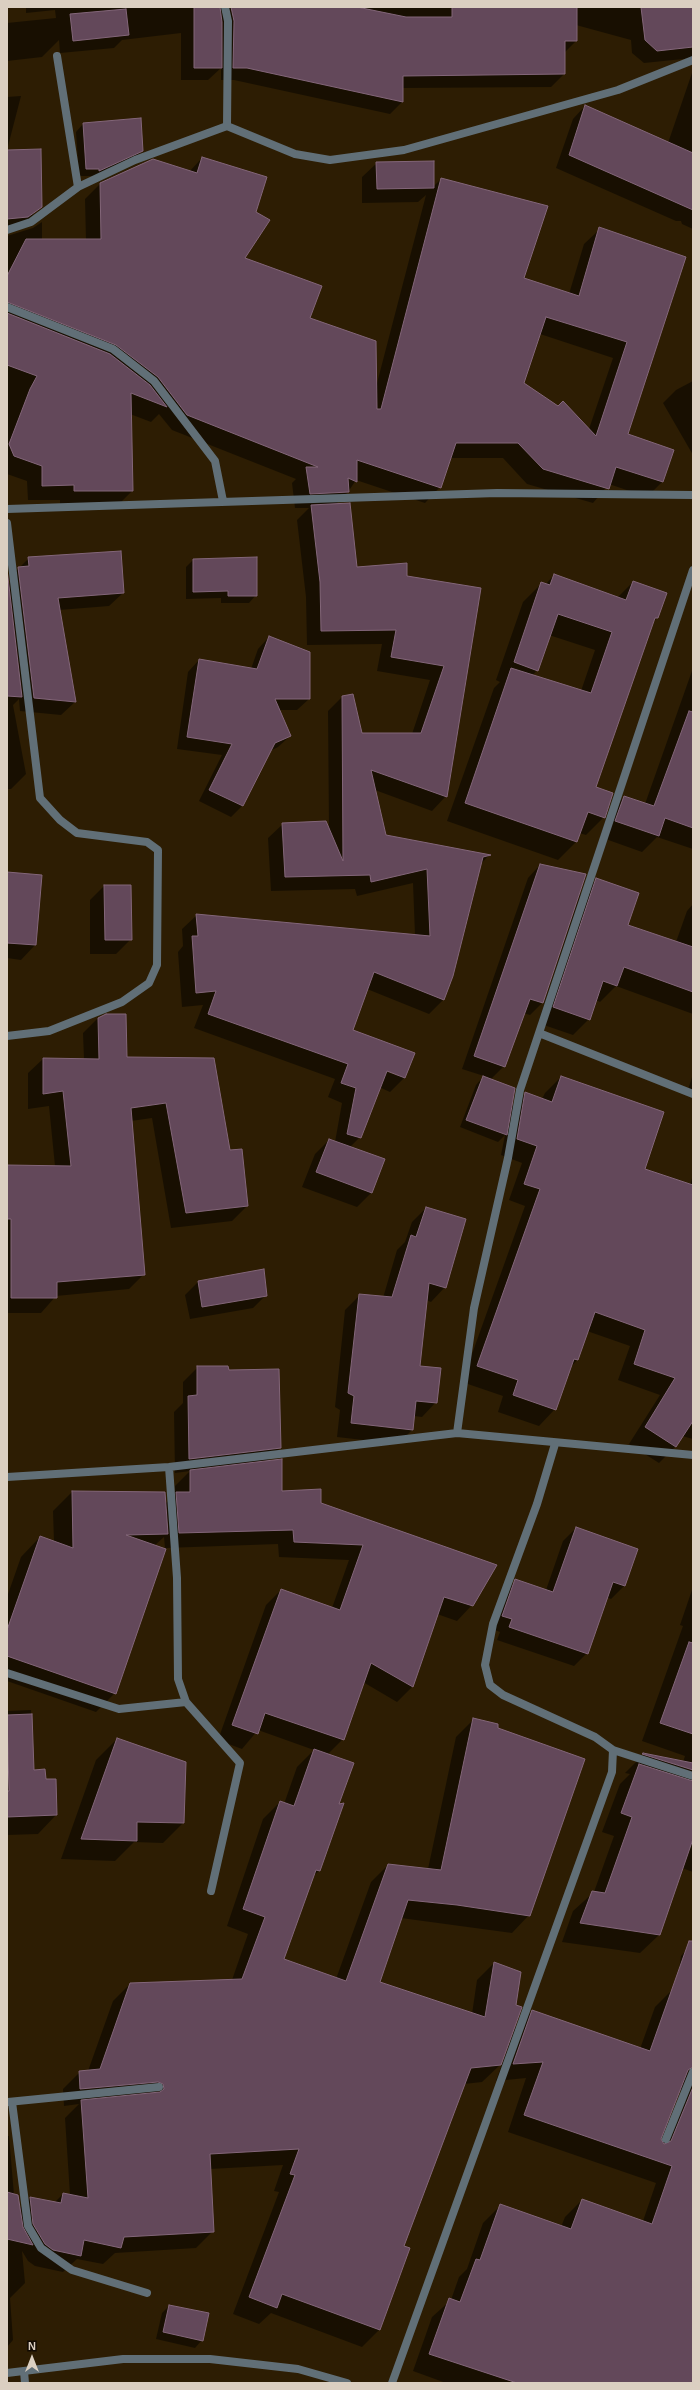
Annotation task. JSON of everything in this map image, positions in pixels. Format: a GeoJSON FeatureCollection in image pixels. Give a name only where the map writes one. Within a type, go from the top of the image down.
{"type":"FeatureCollection","features":[{"type":"Feature","properties":{"kind":"street"},"geometry":{"type":"LineString","coordinates":[[225,7],[228,21],[227,126]]}},
{"type":"Feature","properties":{"kind":"street"},"geometry":{"type":"LineString","coordinates":[[57,56],[78,187]]}},
{"type":"Feature","properties":{"kind":"street"},"geometry":{"type":"LineString","coordinates":[[7,230],[31,222],[78,187],[136,160],[227,126],[295,154],[330,160],[419,145],[618,90],[693,60]]}},
{"type":"Feature","properties":{"kind":"street"},"geometry":{"type":"LineString","coordinates":[[7,307],[113,349],[154,381],[215,461],[223,501]]}},
{"type":"Feature","properties":{"kind":"street"},"geometry":{"type":"LineString","coordinates":[[7,509],[497,493],[693,495]]}},
{"type":"Feature","properties":{"kind":"street"},"geometry":{"type":"LineString","coordinates":[[7,523],[40,798],[60,820],[77,833],[147,842],[158,850],[157,965],[149,983],[122,1002],[49,1031],[7,1036]]}},
{"type":"Feature","properties":{"kind":"street"},"geometry":{"type":"LineString","coordinates":[[457,1433],[474,1308],[508,1158],[520,1090],[693,570]]}},
{"type":"Feature","properties":{"kind":"street"},"geometry":{"type":"LineString","coordinates":[[539,1033],[693,1094]]}},
{"type":"Feature","properties":{"kind":"street"},"geometry":{"type":"LineString","coordinates":[[7,1476],[169,1467],[457,1433],[555,1444],[693,1455]]}},
{"type":"Feature","properties":{"kind":"street"},"geometry":{"type":"LineString","coordinates":[[555,1444],[537,1504],[493,1624],[485,1665],[490,1684],[503,1695],[595,1737],[613,1750],[693,1776]]}},
{"type":"Feature","properties":{"kind":"street"},"geometry":{"type":"LineString","coordinates":[[169,1467],[177,1578],[178,1679],[186,1702],[240,1763],[211,1891]]}},
{"type":"Feature","properties":{"kind":"street"},"geometry":{"type":"LineString","coordinates":[[7,1672],[119,1709],[186,1702]]}},
{"type":"Feature","properties":{"kind":"street"},"geometry":{"type":"LineString","coordinates":[[392,2383],[612,1772],[613,1750]]}},
{"type":"Feature","properties":{"kind":"street"},"geometry":{"type":"LineString","coordinates":[[666,2139],[693,2072]]}},
{"type":"Feature","properties":{"kind":"street"},"geometry":{"type":"LineString","coordinates":[[147,2293],[72,2270],[41,2248],[28,2226],[10,2102],[159,2087]]}},
{"type":"Feature","properties":{"kind":"street"},"geometry":{"type":"LineString","coordinates":[[7,2373],[124,2359],[210,2359],[298,2369],[347,2383]]}},
{"type":"Feature","properties":{"kind":"street"},"geometry":{"type":"LineString","coordinates":[[24,2371],[25,2383]]}},
{"type":"Feature","properties":{"kind":"building"},"geometry":{"type":"Polygon","coordinates":[[[194,7],[220,7],[222,22],[222,68],[194,68],[194,7]]]}},
{"type":"Feature","properties":{"kind":"building"},"geometry":{"type":"Polygon","coordinates":[[[231,7],[357,7],[406,17],[452,17],[452,7],[577,7],[577,41],[565,41],[565,74],[403,76],[403,102],[247,68],[233,68],[234,21],[231,7]]]}},
{"type":"Feature","properties":{"kind":"building"},"geometry":{"type":"Polygon","coordinates":[[[641,7],[693,7],[693,47],[657,51],[645,40],[641,7]]]}},
{"type":"Feature","properties":{"kind":"building"},"geometry":{"type":"Polygon","coordinates":[[[126,9],[129,35],[73,41],[70,14],[126,9]]]}},
{"type":"Feature","properties":{"kind":"building"},"geometry":{"type":"Polygon","coordinates":[[[585,105],[693,153],[693,210],[569,155],[585,105]]]}},
{"type":"Feature","properties":{"kind":"building"},"geometry":{"type":"Polygon","coordinates":[[[141,118],[143,151],[99,171],[99,169],[86,169],[83,123],[141,118]]]}},
{"type":"Feature","properties":{"kind":"building"},"geometry":{"type":"Polygon","coordinates":[[[41,149],[42,207],[28,217],[7,219],[7,150],[41,149]]]}},
{"type":"Feature","properties":{"kind":"building"},"geometry":{"type":"Polygon","coordinates":[[[202,157],[267,177],[256,212],[270,220],[245,258],[322,286],[310,318],[376,341],[377,409],[381,409],[441,178],[548,206],[524,278],[579,296],[599,227],[686,257],[628,434],[674,450],[663,482],[616,467],[609,489],[543,469],[518,443],[456,443],[441,488],[357,460],[357,482],[348,478],[349,492],[310,494],[306,467],[318,467],[187,415],[158,377],[116,345],[7,302],[7,276],[26,239],[101,239],[100,183],[153,159],[197,173],[202,157]],[[546,317],[524,383],[558,406],[563,401],[596,436],[627,342],[546,317]]]}},
{"type":"Feature","properties":{"kind":"building"},"geometry":{"type":"Polygon","coordinates":[[[434,161],[434,188],[377,189],[376,162],[434,161]]]}},
{"type":"Feature","properties":{"kind":"building"},"geometry":{"type":"Polygon","coordinates":[[[7,313],[110,354],[150,385],[167,407],[131,393],[133,491],[74,491],[74,485],[42,486],[42,466],[14,456],[9,444],[30,389],[37,376],[7,365],[7,313]]]}},
{"type":"Feature","properties":{"kind":"building"},"geometry":{"type":"Polygon","coordinates":[[[350,503],[357,567],[407,563],[407,576],[481,588],[447,797],[371,770],[386,835],[491,855],[483,857],[453,976],[444,1000],[374,972],[353,1030],[415,1053],[405,1078],[387,1071],[361,1138],[347,1134],[356,1088],[341,1083],[348,1064],[208,1014],[216,991],[196,993],[192,936],[198,936],[196,914],[430,936],[427,869],[371,882],[370,875],[285,877],[282,823],[326,821],[343,861],[342,696],[353,694],[362,733],[421,733],[444,666],[391,657],[396,630],[321,631],[320,582],[311,505],[350,503]]]}},
{"type":"Feature","properties":{"kind":"building"},"geometry":{"type":"Polygon","coordinates":[[[121,551],[124,593],[58,598],[76,702],[34,698],[18,567],[29,566],[28,557],[121,551]]]}},
{"type":"Feature","properties":{"kind":"building"},"geometry":{"type":"Polygon","coordinates":[[[257,557],[257,596],[228,596],[228,591],[193,592],[193,559],[257,557]]]}},
{"type":"Feature","properties":{"kind":"building"},"geometry":{"type":"Polygon","coordinates":[[[7,569],[22,697],[7,696],[7,569]]]}},
{"type":"Feature","properties":{"kind":"building"},"geometry":{"type":"Polygon","coordinates":[[[554,574],[626,600],[633,581],[667,593],[658,618],[655,618],[596,787],[613,793],[605,818],[588,812],[577,842],[465,803],[511,668],[591,693],[612,632],[558,614],[538,671],[514,662],[541,582],[550,585],[554,574]]]}},
{"type":"Feature","properties":{"kind":"building"},"geometry":{"type":"Polygon","coordinates":[[[269,636],[310,652],[310,699],[275,699],[291,736],[275,743],[243,806],[209,790],[232,744],[187,737],[199,659],[257,669],[269,636]]]}},
{"type":"Feature","properties":{"kind":"building"},"geometry":{"type":"Polygon","coordinates":[[[689,711],[693,712],[693,828],[665,818],[659,836],[615,821],[624,796],[654,806],[689,711]]]}},
{"type":"Feature","properties":{"kind":"building"},"geometry":{"type":"Polygon","coordinates":[[[540,864],[586,874],[543,1003],[530,999],[505,1067],[474,1056],[540,864]]]}},
{"type":"Feature","properties":{"kind":"building"},"geometry":{"type":"Polygon","coordinates":[[[7,872],[42,875],[36,945],[7,943],[7,872]]]}},
{"type":"Feature","properties":{"kind":"building"},"geometry":{"type":"Polygon","coordinates":[[[596,878],[639,893],[628,925],[693,947],[693,992],[624,967],[617,986],[603,981],[590,1020],[553,1007],[596,878]]]}},
{"type":"Feature","properties":{"kind":"building"},"geometry":{"type":"Polygon","coordinates":[[[104,885],[131,885],[132,940],[105,940],[104,885]]]}},
{"type":"Feature","properties":{"kind":"building"},"geometry":{"type":"Polygon","coordinates":[[[106,1014],[126,1014],[127,1057],[214,1058],[230,1150],[242,1149],[248,1206],[186,1213],[166,1103],[131,1108],[145,1275],[57,1282],[57,1298],[11,1298],[11,1219],[7,1219],[7,1165],[71,1166],[63,1091],[43,1094],[43,1058],[99,1059],[98,1018],[106,1014]]]}},
{"type":"Feature","properties":{"kind":"building"},"geometry":{"type":"Polygon","coordinates":[[[483,1076],[515,1088],[507,1135],[466,1120],[483,1076]]]}},
{"type":"Feature","properties":{"kind":"building"},"geometry":{"type":"Polygon","coordinates":[[[561,1076],[664,1112],[645,1169],[693,1185],[693,1421],[676,1447],[645,1427],[675,1378],[634,1364],[645,1330],[595,1312],[578,1360],[574,1359],[556,1410],[513,1395],[518,1380],[477,1366],[540,1189],[524,1184],[537,1146],[517,1139],[525,1092],[552,1102],[561,1076]]]}},
{"type":"Feature","properties":{"kind":"building"},"geometry":{"type":"Polygon","coordinates":[[[329,1139],[385,1159],[372,1193],[316,1172],[329,1139]]]}},
{"type":"Feature","properties":{"kind":"building"},"geometry":{"type":"Polygon","coordinates":[[[426,1207],[466,1219],[446,1288],[429,1283],[420,1366],[441,1368],[437,1403],[416,1401],[413,1430],[351,1423],[354,1396],[348,1393],[359,1294],[392,1297],[411,1235],[416,1237],[426,1207]]]}},
{"type":"Feature","properties":{"kind":"building"},"geometry":{"type":"Polygon","coordinates":[[[264,1269],[267,1296],[202,1307],[198,1281],[264,1269]]]}},
{"type":"Feature","properties":{"kind":"building"},"geometry":{"type":"Polygon","coordinates":[[[197,1366],[228,1366],[229,1370],[279,1369],[281,1448],[189,1459],[188,1396],[197,1395],[197,1366]]]}},
{"type":"Feature","properties":{"kind":"building"},"geometry":{"type":"Polygon","coordinates":[[[282,1459],[282,1491],[321,1489],[321,1503],[497,1565],[473,1606],[444,1597],[413,1687],[371,1663],[344,1740],[265,1713],[258,1734],[232,1725],[281,1589],[340,1610],[363,1545],[294,1542],[293,1530],[179,1533],[176,1492],[190,1492],[190,1470],[282,1459]]]}},
{"type":"Feature","properties":{"kind":"building"},"geometry":{"type":"Polygon","coordinates":[[[72,1491],[165,1492],[168,1534],[126,1535],[166,1549],[116,1694],[7,1656],[7,1630],[40,1536],[73,1548],[72,1491]]]}},
{"type":"Feature","properties":{"kind":"building"},"geometry":{"type":"Polygon","coordinates":[[[576,1527],[638,1549],[625,1586],[613,1582],[588,1654],[509,1627],[512,1619],[502,1616],[515,1579],[553,1592],[576,1527]]]}},
{"type":"Feature","properties":{"kind":"building"},"geometry":{"type":"Polygon","coordinates":[[[689,1642],[693,1643],[693,1734],[660,1723],[689,1642]]]}},
{"type":"Feature","properties":{"kind":"building"},"geometry":{"type":"Polygon","coordinates":[[[32,1714],[34,1770],[45,1769],[46,1779],[56,1779],[57,1815],[7,1817],[7,1791],[9,1791],[7,1715],[32,1714]]]}},
{"type":"Feature","properties":{"kind":"building"},"geometry":{"type":"Polygon","coordinates":[[[473,1718],[498,1724],[498,1728],[585,1759],[530,1916],[457,1905],[408,1900],[380,1982],[485,2017],[494,1962],[521,1972],[516,2005],[522,2007],[501,2065],[471,2068],[404,2246],[410,2248],[380,2330],[282,2294],[277,2308],[249,2297],[295,2175],[290,2174],[299,2149],[210,2154],[214,2232],[124,2237],[121,2248],[84,2240],[81,2256],[53,2250],[45,2244],[33,2224],[30,2197],[61,2203],[63,2193],[88,2198],[81,2100],[160,2092],[164,2089],[163,2084],[158,2082],[80,2089],[79,2071],[100,2069],[130,1983],[242,1979],[265,1917],[243,1909],[280,1801],[294,1806],[314,1749],[354,1763],[339,1804],[344,1803],[320,1871],[316,1870],[284,1959],[346,1981],[388,1864],[441,1870],[473,1718]]]}},
{"type":"Feature","properties":{"kind":"building"},"geometry":{"type":"Polygon","coordinates":[[[117,1738],[186,1762],[184,1823],[137,1822],[137,1841],[81,1839],[117,1738]]]}},
{"type":"Feature","properties":{"kind":"building"},"geometry":{"type":"Polygon","coordinates":[[[642,1754],[693,1763],[693,1770],[642,1754]]]}},
{"type":"Feature","properties":{"kind":"building"},"geometry":{"type":"Polygon","coordinates":[[[639,1764],[693,1781],[693,1839],[660,1935],[580,1923],[592,1891],[605,1893],[632,1817],[621,1813],[639,1764]]]}},
{"type":"Feature","properties":{"kind":"building"},"geometry":{"type":"Polygon","coordinates":[[[689,1941],[693,1941],[693,2067],[688,2070],[661,2139],[664,2144],[671,2141],[693,2087],[693,2383],[517,2383],[429,2354],[449,2298],[460,2302],[476,2259],[480,2260],[500,2204],[571,2229],[582,2199],[652,2224],[672,2166],[524,2115],[543,2062],[513,2064],[532,2010],[650,2051],[689,1941]]]}},
{"type":"Feature","properties":{"kind":"building"},"geometry":{"type":"Polygon","coordinates":[[[7,2192],[18,2195],[23,2227],[33,2245],[7,2239],[7,2192]]]}},
{"type":"Feature","properties":{"kind":"building"},"geometry":{"type":"Polygon","coordinates":[[[169,2305],[209,2313],[203,2341],[163,2332],[169,2305]]]}}]}
